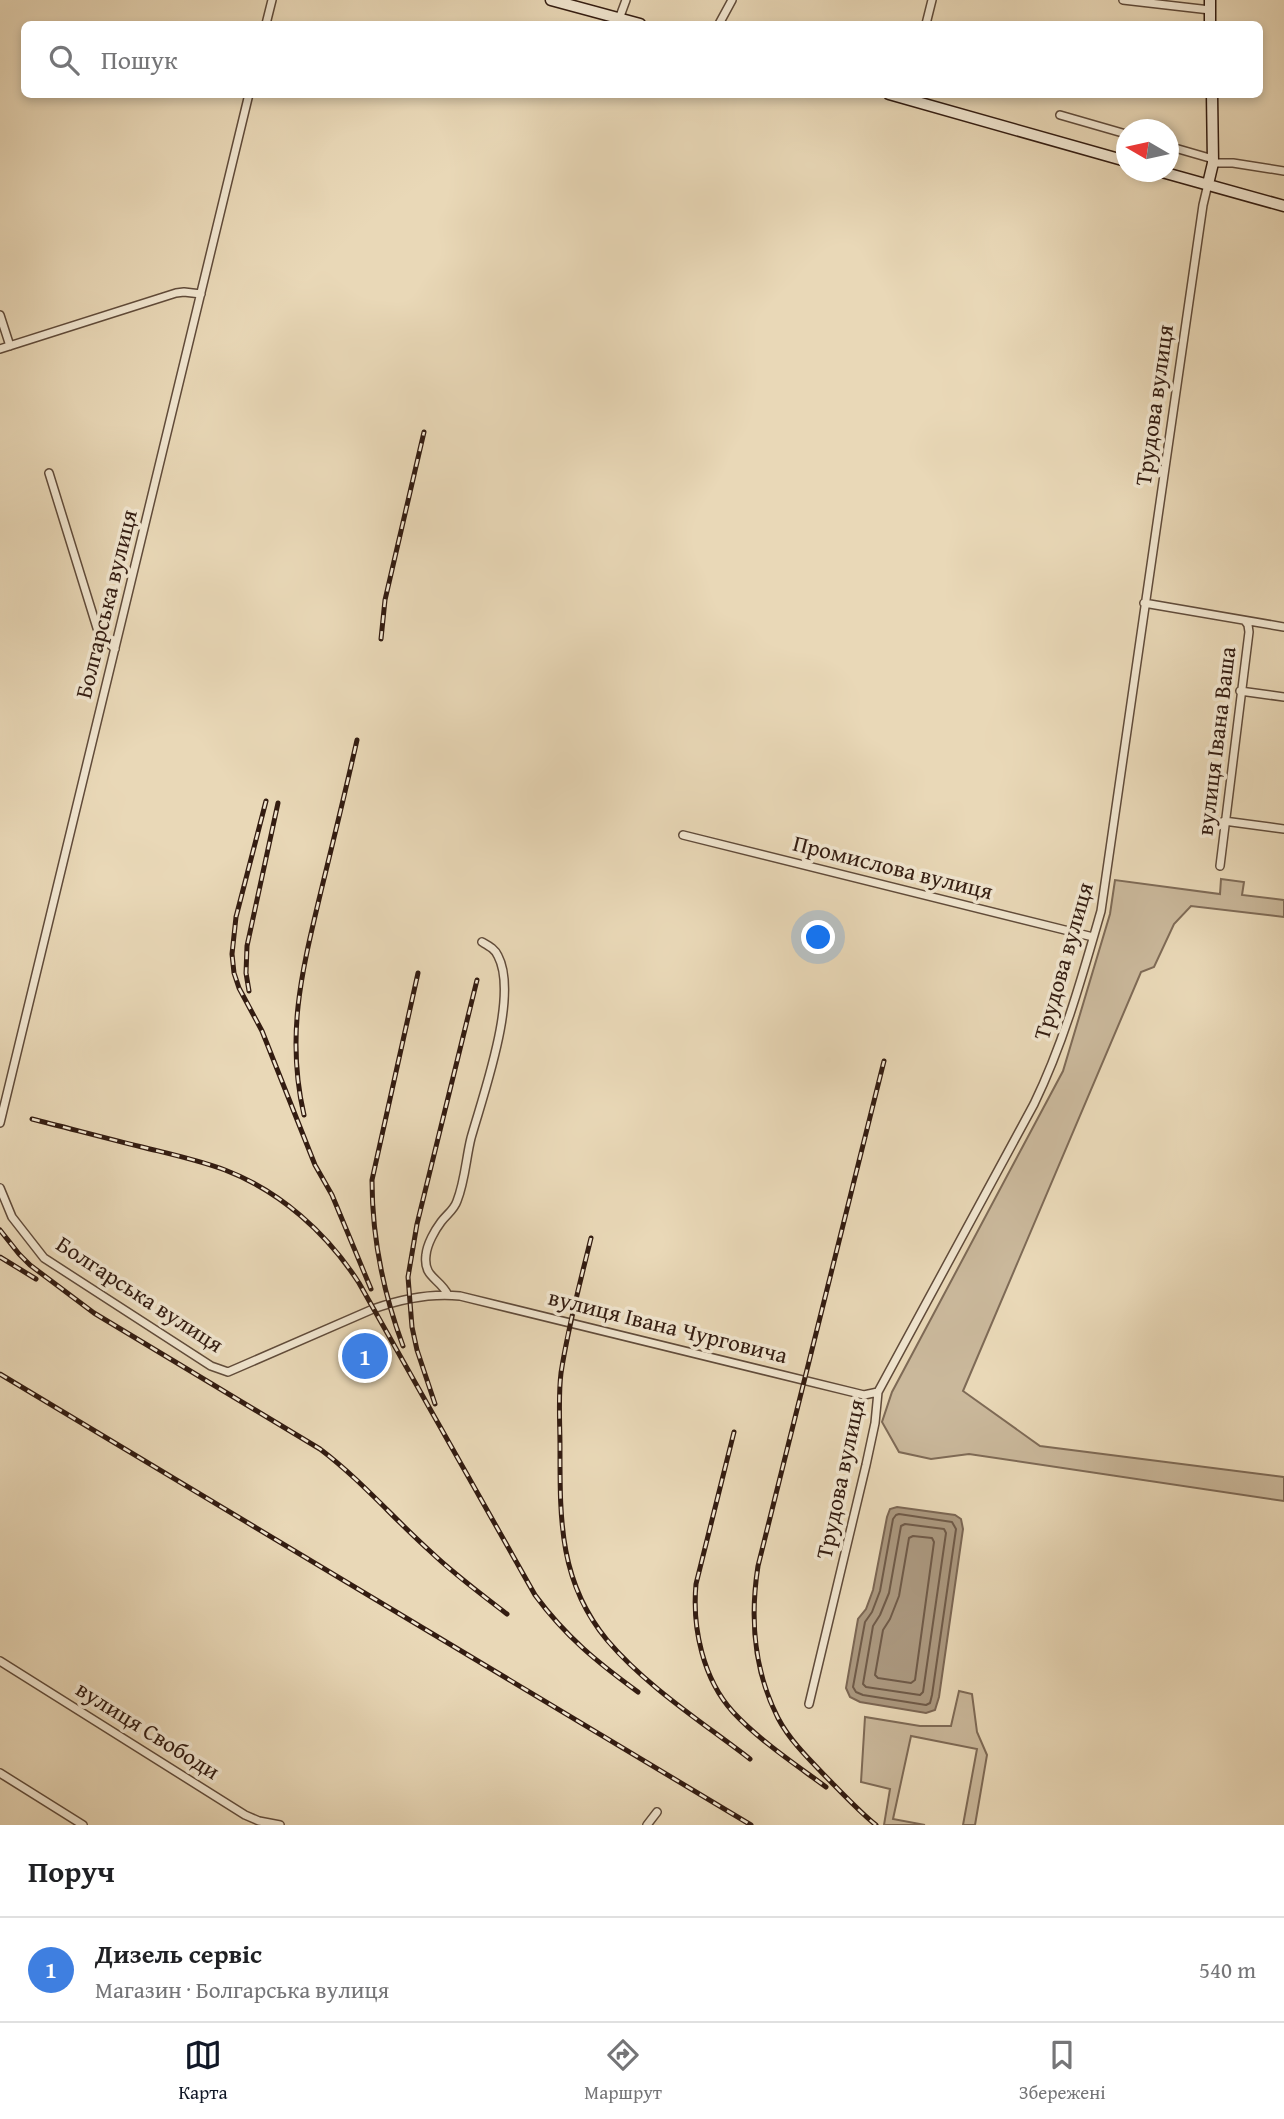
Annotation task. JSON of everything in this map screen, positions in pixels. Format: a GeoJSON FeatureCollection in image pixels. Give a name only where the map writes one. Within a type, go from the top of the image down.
{"type":"FeatureCollection","features":[{"type":"Feature","properties":{"kind":"street"},"geometry":{"type":"LineString","coordinates":[[267,21],[272,0]]}},
{"type":"Feature","properties":{"kind":"street"},"geometry":{"type":"LineString","coordinates":[[551,0],[627,21]]}},
{"type":"Feature","properties":{"kind":"street"},"geometry":{"type":"LineString","coordinates":[[619,19],[626,0]]}},
{"type":"Feature","properties":{"kind":"street"},"geometry":{"type":"LineString","coordinates":[[721,21],[732,0]]}},
{"type":"Feature","properties":{"kind":"street"},"geometry":{"type":"LineString","coordinates":[[927,21],[932,0]]}},
{"type":"Feature","properties":{"kind":"street"},"geometry":{"type":"LineString","coordinates":[[1123,0],[1210,5]]}},
{"type":"Feature","properties":{"kind":"street","name":"Болгарська вулиця"},"geometry":{"type":"LineString","coordinates":[[0,1123],[248,98]]}},
{"type":"Feature","properties":{"kind":"street"},"geometry":{"type":"LineString","coordinates":[[910,98],[1116,158]]}},
{"type":"Feature","properties":{"kind":"street"},"geometry":{"type":"LineString","coordinates":[[1208,184],[1213,161],[1212,98]]}},
{"type":"Feature","properties":{"kind":"street"},"geometry":{"type":"LineString","coordinates":[[1060,115],[1116,131]]}},
{"type":"Feature","properties":{"kind":"street"},"geometry":{"type":"LineString","coordinates":[[1179,150],[1213,161],[1284,171]]}},
{"type":"Feature","properties":{"kind":"street"},"geometry":{"type":"LineString","coordinates":[[1179,176],[1284,206]]}},
{"type":"Feature","properties":{"kind":"street","name":"Трудова вулиця"},"geometry":{"type":"LineString","coordinates":[[809,1704],[870,1444],[878,1392],[1034,1104],[1069,1019],[1101,911],[1144,603],[1208,184]]}},
{"type":"Feature","properties":{"kind":"street"},"geometry":{"type":"LineString","coordinates":[[0,349],[177,293],[201,294]]}},
{"type":"Feature","properties":{"kind":"street"},"geometry":{"type":"LineString","coordinates":[[0,315],[10,346]]}},
{"type":"Feature","properties":{"kind":"street"},"geometry":{"type":"LineString","coordinates":[[49,473],[97,628],[115,649]]}},
{"type":"Feature","properties":{"kind":"street"},"geometry":{"type":"LineString","coordinates":[[1144,603],[1284,627]]}},
{"type":"Feature","properties":{"kind":"street","name":"вулиця Івана Ваша"},"geometry":{"type":"LineString","coordinates":[[1220,866],[1249,632],[1245,621]]}},
{"type":"Feature","properties":{"kind":"street"},"geometry":{"type":"LineString","coordinates":[[1240,691],[1284,697]]}},
{"type":"Feature","properties":{"kind":"street"},"geometry":{"type":"LineString","coordinates":[[1224,821],[1284,830]]}},
{"type":"Feature","properties":{"kind":"street","name":"Промислова вулиця"},"geometry":{"type":"LineString","coordinates":[[683,835],[1093,937]]}},
{"type":"Feature","properties":{"kind":"street"},"geometry":{"type":"LineString","coordinates":[[448,1295],[445,1288],[429,1275],[426,1266],[428,1245],[440,1223],[453,1210],[458,1200],[470,1142],[493,1060],[504,1003],[505,983],[499,956],[492,947],[482,942]]}},
{"type":"Feature","properties":{"kind":"street","name":"Болгарська вулиця"},"geometry":{"type":"LineString","coordinates":[[0,1188],[12,1217],[44,1258],[205,1362],[228,1372],[373,1308],[388,1303],[448,1295]]}},
{"type":"Feature","properties":{"kind":"street","name":"вулиця Івана Чурговича"},"geometry":{"type":"LineString","coordinates":[[448,1295],[864,1395],[878,1392]]}},
{"type":"Feature","properties":{"kind":"street","name":"вулиця Свободи"},"geometry":{"type":"LineString","coordinates":[[0,1661],[245,1815],[279,1825]]}},
{"type":"Feature","properties":{"kind":"street"},"geometry":{"type":"LineString","coordinates":[[1,1775],[83,1825]]}},
{"type":"Feature","properties":{"kind":"street"},"geometry":{"type":"LineString","coordinates":[[647,1825],[657,1812]]}},
{"type":"Feature","properties":{"kind":"shaded area"},"geometry":{"type":"Polygon","coordinates":[[[1221,879],[1244,882],[1242,895],[1284,900],[1284,917],[1191,906],[1174,924],[1154,967],[1141,972],[963,1391],[1040,1446],[1284,1477],[1284,1501],[969,1454],[931,1459],[899,1452],[882,1422],[892,1392],[1063,1071],[1110,914],[1115,880],[1220,894],[1221,879]]]}},
{"type":"Feature","properties":{"kind":"shaded area"},"geometry":{"type":"Polygon","coordinates":[[[959,1691],[972,1694],[977,1732],[987,1755],[975,1825],[963,1825],[977,1749],[911,1736],[893,1819],[925,1825],[884,1825],[890,1789],[861,1782],[865,1717],[920,1726],[951,1726],[959,1691]]]}},
{"type":"Feature","properties":{"kind":"water"},"geometry":{"type":"Polygon","coordinates":[[[897,1507],[955,1515],[961,1519],[963,1529],[939,1697],[935,1710],[926,1713],[860,1702],[850,1697],[846,1688],[858,1619],[866,1609],[873,1590],[887,1517],[890,1509],[897,1507]]]}},
{"type":"Feature","properties":{"kind":"railway"},"geometry":{"type":"LineString","coordinates":[[381,639],[385,600],[424,432]]}},
{"type":"Feature","properties":{"kind":"railway"},"geometry":{"type":"LineString","coordinates":[[304,1115],[296,1056],[299,1000],[308,945],[357,740]]}},
{"type":"Feature","properties":{"kind":"railway"},"geometry":{"type":"LineString","coordinates":[[266,801],[236,917],[232,954],[234,973],[262,1031],[315,1165],[332,1195],[371,1289]]}},
{"type":"Feature","properties":{"kind":"railway"},"geometry":{"type":"LineString","coordinates":[[249,991],[246,973],[247,946],[278,803]]}},
{"type":"Feature","properties":{"kind":"railway"},"geometry":{"type":"LineString","coordinates":[[403,1346],[380,1264],[372,1180],[418,973]]}},
{"type":"Feature","properties":{"kind":"railway"},"geometry":{"type":"LineString","coordinates":[[435,1404],[412,1327],[408,1277],[417,1224],[477,980]]}},
{"type":"Feature","properties":{"kind":"railway"},"geometry":{"type":"LineString","coordinates":[[876,1825],[803,1753],[778,1718],[759,1663],[754,1605],[758,1566],[884,1061]]}},
{"type":"Feature","properties":{"kind":"railway"},"geometry":{"type":"LineString","coordinates":[[32,1119],[225,1170],[265,1189],[317,1231],[359,1283],[535,1595],[558,1624],[583,1648],[638,1692]]}},
{"type":"Feature","properties":{"kind":"railway"},"geometry":{"type":"LineString","coordinates":[[0,1230],[30,1265],[94,1313],[320,1449],[440,1560],[507,1614]]}},
{"type":"Feature","properties":{"kind":"railway"},"geometry":{"type":"LineString","coordinates":[[591,1238],[560,1382],[562,1525],[571,1572],[579,1596],[591,1618],[623,1657],[676,1703],[750,1759]]}},
{"type":"Feature","properties":{"kind":"railway"},"geometry":{"type":"LineString","coordinates":[[0,1257],[36,1279]]}},
{"type":"Feature","properties":{"kind":"railway"},"geometry":{"type":"LineString","coordinates":[[0,1374],[751,1825]]}},
{"type":"Feature","properties":{"kind":"railway"},"geometry":{"type":"LineString","coordinates":[[734,1432],[696,1584],[696,1618],[702,1652],[714,1684],[743,1723],[826,1787]]}},
{"type":"Feature","properties":{"kind":"place","name":"Дизель сервіс"},"geometry":{"type":"Point","coordinates":[365,1356]}}]}
